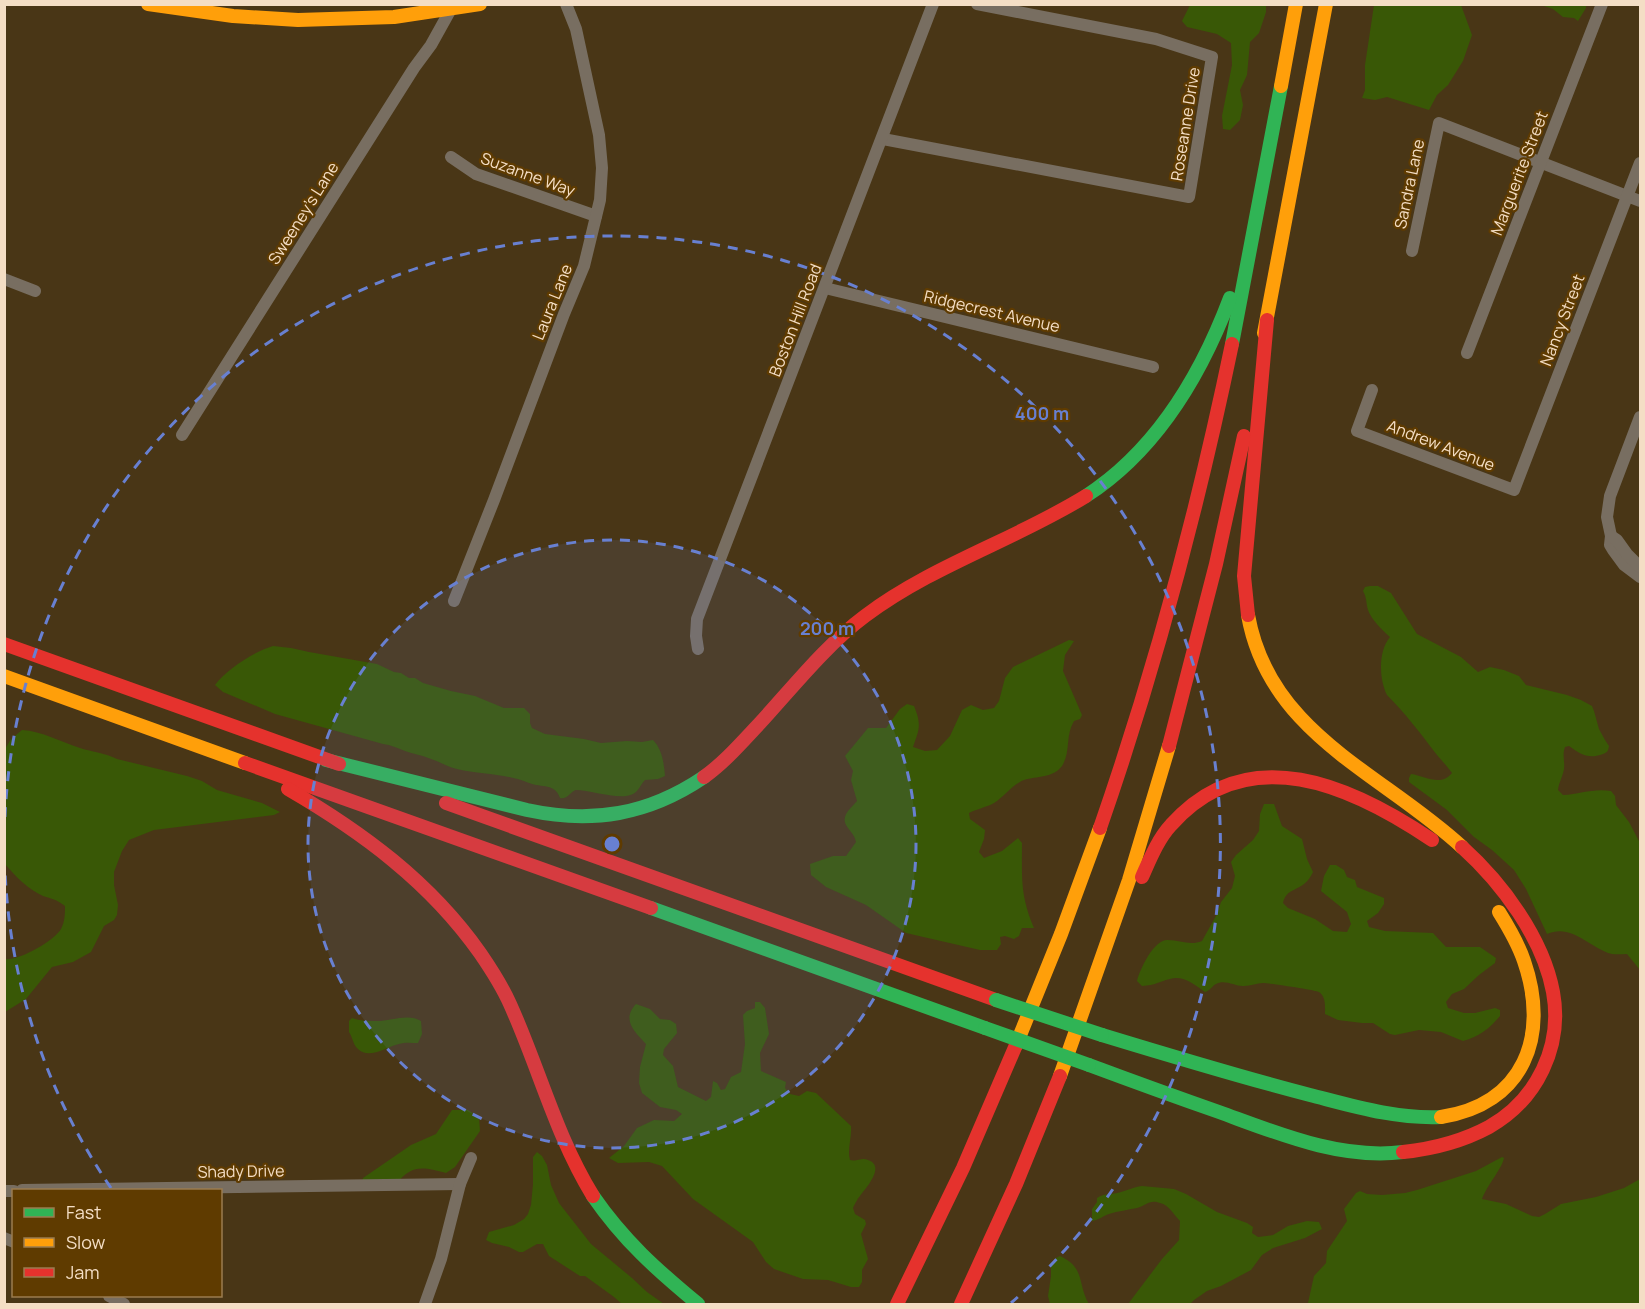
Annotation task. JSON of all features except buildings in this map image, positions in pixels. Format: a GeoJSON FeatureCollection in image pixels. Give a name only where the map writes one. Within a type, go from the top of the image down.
{"type":"FeatureCollection","features":[{"type":"Feature","properties":{"kind":"main road"},"geometry":{"type":"LineString","coordinates":[[148,4],[298,20],[394,17],[480,4]]}},
{"type":"Feature","properties":{"kind":"main road"},"geometry":{"type":"LineString","coordinates":[[897,1305],[950,1197],[1023,1031],[1086,869],[1148,679],[1180,568],[1215,424],[1256,223],[1296,4]]}},
{"type":"Feature","properties":{"kind":"main road"},"geometry":{"type":"LineString","coordinates":[[960,1305],[1046,1114],[1088,999],[1149,818],[1194,657],[1231,501],[1326,4]]}},
{"type":"Feature","properties":{"kind":"main road"},"geometry":{"type":"LineString","coordinates":[[326,760],[557,815],[591,817],[623,813],[656,804],[685,790],[728,757],[827,651],[872,611],[921,581],[1072,504],[1100,486],[1134,457],[1167,421],[1205,359],[1227,309],[1256,223]]}},
{"type":"Feature","properties":{"kind":"main road"},"geometry":{"type":"LineString","coordinates":[[4,676],[1303,1142],[1352,1152],[1398,1153],[1448,1144],[1504,1117],[1524,1099],[1540,1077],[1551,1054],[1554,1040],[1554,996],[1538,948],[1524,923],[1496,883],[1452,838],[1307,725],[1281,696],[1253,640],[1244,592],[1245,567],[1267,320]]}},
{"type":"Feature","properties":{"kind":"main road"},"geometry":{"type":"LineString","coordinates":[[4,644],[996,1000],[1240,1077],[1390,1115],[1420,1118],[1459,1114],[1472,1110],[1495,1097],[1513,1079],[1526,1057],[1532,1031],[1533,1001],[1527,969],[1510,929],[1493,904]]}},
{"type":"Feature","properties":{"kind":"main road"},"geometry":{"type":"LineString","coordinates":[[223,754],[308,800],[363,835],[402,867],[460,926],[488,963],[509,1002],[564,1142],[590,1191],[609,1219],[634,1248],[698,1305]]}},
{"type":"Feature","properties":{"kind":"main road"},"geometry":{"type":"LineString","coordinates":[[1088,999],[1145,870],[1165,834],[1198,799],[1209,792],[1248,778],[1269,776],[1291,777],[1325,784],[1379,806],[1441,848]]}},
{"type":"Feature","properties":{"kind":"street"},"geometry":{"type":"LineString","coordinates":[[359,18],[365,4]]}},
{"type":"Feature","properties":{"kind":"street","name":"Laura Lane"},"geometry":{"type":"LineString","coordinates":[[454,601],[584,266],[600,200],[602,168],[599,135],[576,29],[566,4]]}},
{"type":"Feature","properties":{"kind":"street","name":"Boston Hill Road"},"geometry":{"type":"LineString","coordinates":[[698,649],[697,619],[933,4]]}},
{"type":"Feature","properties":{"kind":"street","name":"Roseanne Drive"},"geometry":{"type":"LineString","coordinates":[[883,139],[1189,197],[1212,57],[1156,39],[977,4]]}},
{"type":"Feature","properties":{"kind":"street","name":"Marguerite Street"},"geometry":{"type":"LineString","coordinates":[[1467,353],[1602,4]]}},
{"type":"Feature","properties":{"kind":"street","name":"Sweeney's Lane"},"geometry":{"type":"LineString","coordinates":[[182,435],[407,79],[431,45],[451,9]]}},
{"type":"Feature","properties":{"kind":"street","name":"Sandra Lane"},"geometry":{"type":"LineString","coordinates":[[1412,251],[1439,123],[1541,162]]}},
{"type":"Feature","properties":{"kind":"street","name":"Suzanne Way"},"geometry":{"type":"LineString","coordinates":[[452,157],[476,174],[596,216]]}},
{"type":"Feature","properties":{"kind":"street"},"geometry":{"type":"LineString","coordinates":[[1541,162],[1641,201]]}},
{"type":"Feature","properties":{"kind":"street","name":"Nancy Street"},"geometry":{"type":"LineString","coordinates":[[1514,490],[1641,163]]}},
{"type":"Feature","properties":{"kind":"street"},"geometry":{"type":"LineString","coordinates":[[4,279],[35,291]]}},
{"type":"Feature","properties":{"kind":"street","name":"Ridgecrest Avenue"},"geometry":{"type":"LineString","coordinates":[[825,288],[1153,367]]}},
{"type":"Feature","properties":{"kind":"street","name":"Andrew Avenue"},"geometry":{"type":"LineString","coordinates":[[1372,390],[1357,430],[1514,490]]}},
{"type":"Feature","properties":{"kind":"street"},"geometry":{"type":"LineString","coordinates":[[1641,417],[1608,503],[1607,517],[1611,536],[1610,545],[1616,556],[1629,570],[1641,577]]}},
{"type":"Feature","properties":{"kind":"street"},"geometry":{"type":"LineString","coordinates":[[1611,536],[1641,567]]}},
{"type":"Feature","properties":{"kind":"street"},"geometry":{"type":"LineString","coordinates":[[426,1305],[444,1248],[460,1184],[471,1158]]}},
{"type":"Feature","properties":{"kind":"street","name":"Shady Drive"},"geometry":{"type":"LineString","coordinates":[[147,1189],[460,1184]]}},
{"type":"Feature","properties":{"kind":"street"},"geometry":{"type":"LineString","coordinates":[[111,1297],[124,1305]]}},
{"type":"Feature","properties":{"kind":"green space"},"geometry":{"type":"Polygon","coordinates":[[[1190,5],[1266,5],[1259,33],[1250,42],[1247,75],[1240,90],[1243,105],[1240,120],[1230,130],[1223,129],[1222,116],[1232,65],[1231,43],[1217,34],[1187,27],[1182,21],[1190,5]]]}},
{"type":"Feature","properties":{"kind":"green space"},"geometry":{"type":"Polygon","coordinates":[[[1374,5],[1461,5],[1472,35],[1463,61],[1448,85],[1437,95],[1429,110],[1387,97],[1375,100],[1362,98],[1365,90],[1365,65],[1374,5]]]}},
{"type":"Feature","properties":{"kind":"green space"},"geometry":{"type":"Polygon","coordinates":[[[1541,5],[1586,5],[1586,8],[1578,21],[1574,18],[1563,17],[1553,9],[1541,5]]]}},
{"type":"Feature","properties":{"kind":"green space"},"geometry":{"type":"Polygon","coordinates":[[[1378,586],[1391,593],[1417,634],[1461,657],[1478,672],[1490,667],[1504,670],[1519,676],[1526,685],[1567,695],[1592,706],[1599,729],[1609,746],[1608,750],[1604,754],[1587,756],[1569,746],[1565,747],[1564,769],[1558,790],[1563,795],[1611,791],[1615,796],[1616,805],[1629,822],[1640,843],[1640,970],[1627,954],[1608,953],[1579,937],[1564,932],[1547,934],[1526,889],[1514,870],[1474,837],[1447,810],[1409,782],[1411,774],[1438,780],[1452,773],[1407,716],[1387,695],[1382,681],[1381,665],[1383,650],[1390,637],[1374,621],[1368,610],[1363,591],[1365,587],[1378,586]]]}},
{"type":"Feature","properties":{"kind":"green space"},"geometry":{"type":"Polygon","coordinates":[[[1069,640],[1074,641],[1065,655],[1063,671],[1082,715],[1080,719],[1074,721],[1071,727],[1065,761],[1054,773],[1024,780],[994,803],[969,813],[970,819],[985,830],[979,852],[984,858],[1002,851],[1018,838],[1022,843],[1024,896],[1034,928],[1022,928],[1019,936],[1014,939],[1000,937],[1001,944],[997,950],[980,950],[906,933],[866,905],[826,887],[811,875],[810,864],[833,856],[846,856],[856,842],[845,820],[846,813],[857,801],[851,780],[853,771],[845,756],[868,728],[886,728],[900,709],[907,704],[914,706],[919,727],[913,747],[925,751],[937,750],[950,736],[962,710],[971,705],[983,710],[994,708],[999,701],[1005,678],[1013,667],[1069,640]]]}},
{"type":"Feature","properties":{"kind":"green space"},"geometry":{"type":"Polygon","coordinates":[[[273,646],[377,664],[423,683],[475,696],[504,708],[524,708],[530,714],[532,728],[545,734],[601,743],[653,740],[663,761],[665,776],[645,780],[636,792],[627,796],[576,790],[565,798],[560,798],[558,793],[551,788],[511,777],[454,768],[391,746],[275,714],[223,692],[215,685],[241,662],[273,646]]]}},
{"type":"Feature","properties":{"kind":"green space"},"geometry":{"type":"Polygon","coordinates":[[[22,730],[117,759],[187,776],[202,781],[217,790],[262,803],[280,812],[274,815],[154,830],[129,840],[114,872],[117,915],[114,920],[104,926],[91,952],[73,962],[52,967],[26,999],[5,1012],[5,959],[27,954],[51,939],[61,929],[65,915],[65,906],[32,890],[5,864],[5,749],[11,739],[22,730]]]}},
{"type":"Feature","properties":{"kind":"green space"},"geometry":{"type":"Polygon","coordinates":[[[1264,804],[1274,804],[1282,826],[1302,839],[1313,872],[1305,883],[1286,896],[1283,903],[1288,908],[1315,919],[1333,931],[1347,932],[1351,924],[1347,912],[1321,891],[1324,876],[1330,865],[1336,865],[1344,870],[1347,877],[1355,880],[1357,887],[1384,898],[1384,904],[1378,913],[1367,921],[1369,927],[1385,931],[1433,933],[1446,947],[1480,947],[1496,958],[1495,963],[1464,989],[1452,994],[1446,1002],[1448,1008],[1464,1013],[1495,1008],[1500,1010],[1500,1016],[1488,1028],[1463,1041],[1441,1032],[1419,1030],[1395,1035],[1373,1023],[1338,1020],[1325,1014],[1323,996],[1319,992],[1310,990],[1267,983],[1241,986],[1223,982],[1205,992],[1180,978],[1142,986],[1137,981],[1144,962],[1158,944],[1168,940],[1189,943],[1202,941],[1221,902],[1232,888],[1235,876],[1231,862],[1259,831],[1260,814],[1264,804]]]}},
{"type":"Feature","properties":{"kind":"green space"},"geometry":{"type":"Polygon","coordinates":[[[755,1002],[760,1002],[765,1008],[769,1034],[760,1053],[761,1071],[786,1082],[785,1088],[790,1094],[799,1096],[807,1091],[816,1093],[851,1126],[850,1160],[866,1159],[875,1167],[873,1177],[853,1208],[855,1214],[865,1220],[866,1224],[861,1234],[868,1259],[862,1270],[862,1282],[859,1287],[828,1280],[803,1279],[774,1269],[766,1262],[753,1242],[693,1199],[662,1166],[649,1162],[618,1163],[609,1158],[624,1146],[637,1128],[654,1120],[674,1121],[682,1114],[676,1110],[660,1107],[642,1093],[639,1083],[640,1067],[646,1044],[631,1026],[630,1015],[636,1004],[650,1009],[660,1019],[670,1020],[676,1024],[677,1033],[664,1049],[663,1055],[673,1066],[678,1087],[706,1101],[711,1097],[713,1081],[721,1090],[725,1089],[731,1077],[741,1072],[745,1044],[743,1015],[755,1008],[755,1002]]]}},
{"type":"Feature","properties":{"kind":"green space"},"geometry":{"type":"Polygon","coordinates":[[[405,1017],[416,1019],[421,1021],[422,1034],[418,1043],[401,1043],[378,1052],[362,1052],[356,1047],[349,1032],[349,1021],[352,1018],[374,1021],[405,1017]]]}},
{"type":"Feature","properties":{"kind":"green space"},"geometry":{"type":"Polygon","coordinates":[[[452,1110],[468,1110],[479,1117],[480,1131],[455,1167],[446,1173],[431,1169],[413,1170],[396,1184],[362,1183],[363,1178],[411,1145],[436,1134],[452,1110]]]}},
{"type":"Feature","properties":{"kind":"green space"},"geometry":{"type":"Polygon","coordinates":[[[537,1152],[547,1165],[551,1185],[559,1203],[591,1244],[664,1304],[622,1304],[585,1276],[580,1276],[549,1256],[543,1244],[537,1244],[519,1252],[486,1240],[489,1232],[514,1225],[528,1214],[533,1184],[533,1157],[537,1152]]]}},
{"type":"Feature","properties":{"kind":"green space"},"geometry":{"type":"Polygon","coordinates":[[[1502,1157],[1503,1162],[1482,1199],[1506,1204],[1532,1216],[1539,1217],[1561,1204],[1596,1197],[1624,1188],[1640,1179],[1640,1304],[1308,1303],[1314,1276],[1326,1263],[1327,1251],[1347,1221],[1344,1209],[1356,1193],[1360,1191],[1382,1195],[1405,1193],[1476,1171],[1502,1157]]]}},
{"type":"Feature","properties":{"kind":"green space"},"geometry":{"type":"Polygon","coordinates":[[[1142,1186],[1174,1189],[1186,1194],[1217,1212],[1247,1223],[1253,1227],[1252,1233],[1258,1237],[1273,1235],[1288,1226],[1307,1221],[1319,1222],[1322,1229],[1305,1238],[1273,1248],[1262,1255],[1251,1270],[1207,1291],[1190,1304],[1128,1304],[1179,1240],[1180,1221],[1166,1206],[1156,1202],[1112,1213],[1092,1221],[1092,1209],[1100,1196],[1142,1186]]]}},
{"type":"Feature","properties":{"kind":"green space"},"geometry":{"type":"Polygon","coordinates":[[[1060,1256],[1074,1266],[1089,1304],[1050,1304],[1048,1296],[1051,1265],[1060,1256]]]}},
{"type":"Feature","properties":{"kind":"traffic: fast"},"geometry":{"type":"LineString","coordinates":[[1232,344],[1281,86]]}},
{"type":"Feature","properties":{"kind":"traffic: fast"},"geometry":{"type":"LineString","coordinates":[[1086,496],[1134,456],[1174,409],[1205,355],[1230,298]]}},
{"type":"Feature","properties":{"kind":"traffic: fast"},"geometry":{"type":"LineString","coordinates":[[326,760],[527,810],[574,816],[597,816],[641,808],[683,790],[704,777]]}},
{"type":"Feature","properties":{"kind":"traffic: fast"},"geometry":{"type":"LineString","coordinates":[[651,908],[985,1028]]}},
{"type":"Feature","properties":{"kind":"traffic: fast"},"geometry":{"type":"LineString","coordinates":[[996,1000],[1102,1035]]}},
{"type":"Feature","properties":{"kind":"traffic: fast"},"geometry":{"type":"LineString","coordinates":[[985,1028],[1089,1065]]}},
{"type":"Feature","properties":{"kind":"traffic: fast"},"geometry":{"type":"LineString","coordinates":[[1102,1035],[1232,1074],[1358,1107],[1407,1116],[1441,1117]]}},
{"type":"Feature","properties":{"kind":"traffic: fast"},"geometry":{"type":"LineString","coordinates":[[1089,1065],[1309,1143],[1356,1152],[1403,1152]]}},
{"type":"Feature","properties":{"kind":"traffic: fast"},"geometry":{"type":"LineString","coordinates":[[593,1196],[642,1254],[698,1304]]}},
{"type":"Feature","properties":{"kind":"traffic: slow"},"geometry":{"type":"LineString","coordinates":[[148,4],[233,16],[298,20],[394,17],[480,4]]}},
{"type":"Feature","properties":{"kind":"traffic: slow"},"geometry":{"type":"LineString","coordinates":[[1281,86],[1296,4]]}},
{"type":"Feature","properties":{"kind":"traffic: slow"},"geometry":{"type":"LineString","coordinates":[[1264,333],[1326,4]]}},
{"type":"Feature","properties":{"kind":"traffic: slow"},"geometry":{"type":"LineString","coordinates":[[1248,615],[1260,656],[1279,691],[1304,721],[1333,748],[1462,847]]}},
{"type":"Feature","properties":{"kind":"traffic: slow"},"geometry":{"type":"LineString","coordinates":[[4,676],[245,763]]}},
{"type":"Feature","properties":{"kind":"traffic: slow"},"geometry":{"type":"LineString","coordinates":[[1060,1076],[1129,880],[1169,746]]}},
{"type":"Feature","properties":{"kind":"traffic: slow"},"geometry":{"type":"LineString","coordinates":[[1016,1045],[1061,934],[1100,828]]}},
{"type":"Feature","properties":{"kind":"traffic: slow"},"geometry":{"type":"LineString","coordinates":[[1441,1117],[1469,1110],[1493,1098],[1511,1082],[1523,1062],[1531,1040],[1534,1015],[1531,989],[1519,948],[1499,912]]}},
{"type":"Feature","properties":{"kind":"traffic: jam"},"geometry":{"type":"LineString","coordinates":[[1248,615],[1244,576],[1267,320]]}},
{"type":"Feature","properties":{"kind":"traffic: jam"},"geometry":{"type":"LineString","coordinates":[[1100,828],[1139,709],[1174,588],[1205,467],[1232,344]]}},
{"type":"Feature","properties":{"kind":"traffic: jam"},"geometry":{"type":"LineString","coordinates":[[1169,746],[1216,564],[1244,436]]}},
{"type":"Feature","properties":{"kind":"traffic: jam"},"geometry":{"type":"LineString","coordinates":[[704,777],[740,744],[823,653],[865,616],[918,582],[1059,512],[1086,496]]}},
{"type":"Feature","properties":{"kind":"traffic: jam"},"geometry":{"type":"LineString","coordinates":[[4,644],[339,764]]}},
{"type":"Feature","properties":{"kind":"traffic: jam"},"geometry":{"type":"LineString","coordinates":[[245,763],[651,908]]}},
{"type":"Feature","properties":{"kind":"traffic: jam"},"geometry":{"type":"LineString","coordinates":[[1142,877],[1166,831],[1201,798],[1233,783],[1266,777],[1300,780],[1335,789],[1401,820],[1432,840]]}},
{"type":"Feature","properties":{"kind":"traffic: jam"},"geometry":{"type":"LineString","coordinates":[[288,789],[342,823],[393,860],[439,903],[480,953],[510,1004],[568,1150],[593,1196]]}},
{"type":"Feature","properties":{"kind":"traffic: jam"},"geometry":{"type":"LineString","coordinates":[[446,803],[996,1000]]}},
{"type":"Feature","properties":{"kind":"traffic: jam"},"geometry":{"type":"LineString","coordinates":[[1403,1152],[1458,1140],[1479,1132],[1506,1116],[1521,1102],[1543,1070],[1554,1032],[1553,992],[1540,952],[1506,894],[1462,847]]}},
{"type":"Feature","properties":{"kind":"traffic: jam"},"geometry":{"type":"LineString","coordinates":[[897,1304],[963,1168],[1016,1045]]}},
{"type":"Feature","properties":{"kind":"traffic: jam"},"geometry":{"type":"LineString","coordinates":[[961,1304],[1016,1184],[1060,1076]]}}]}
